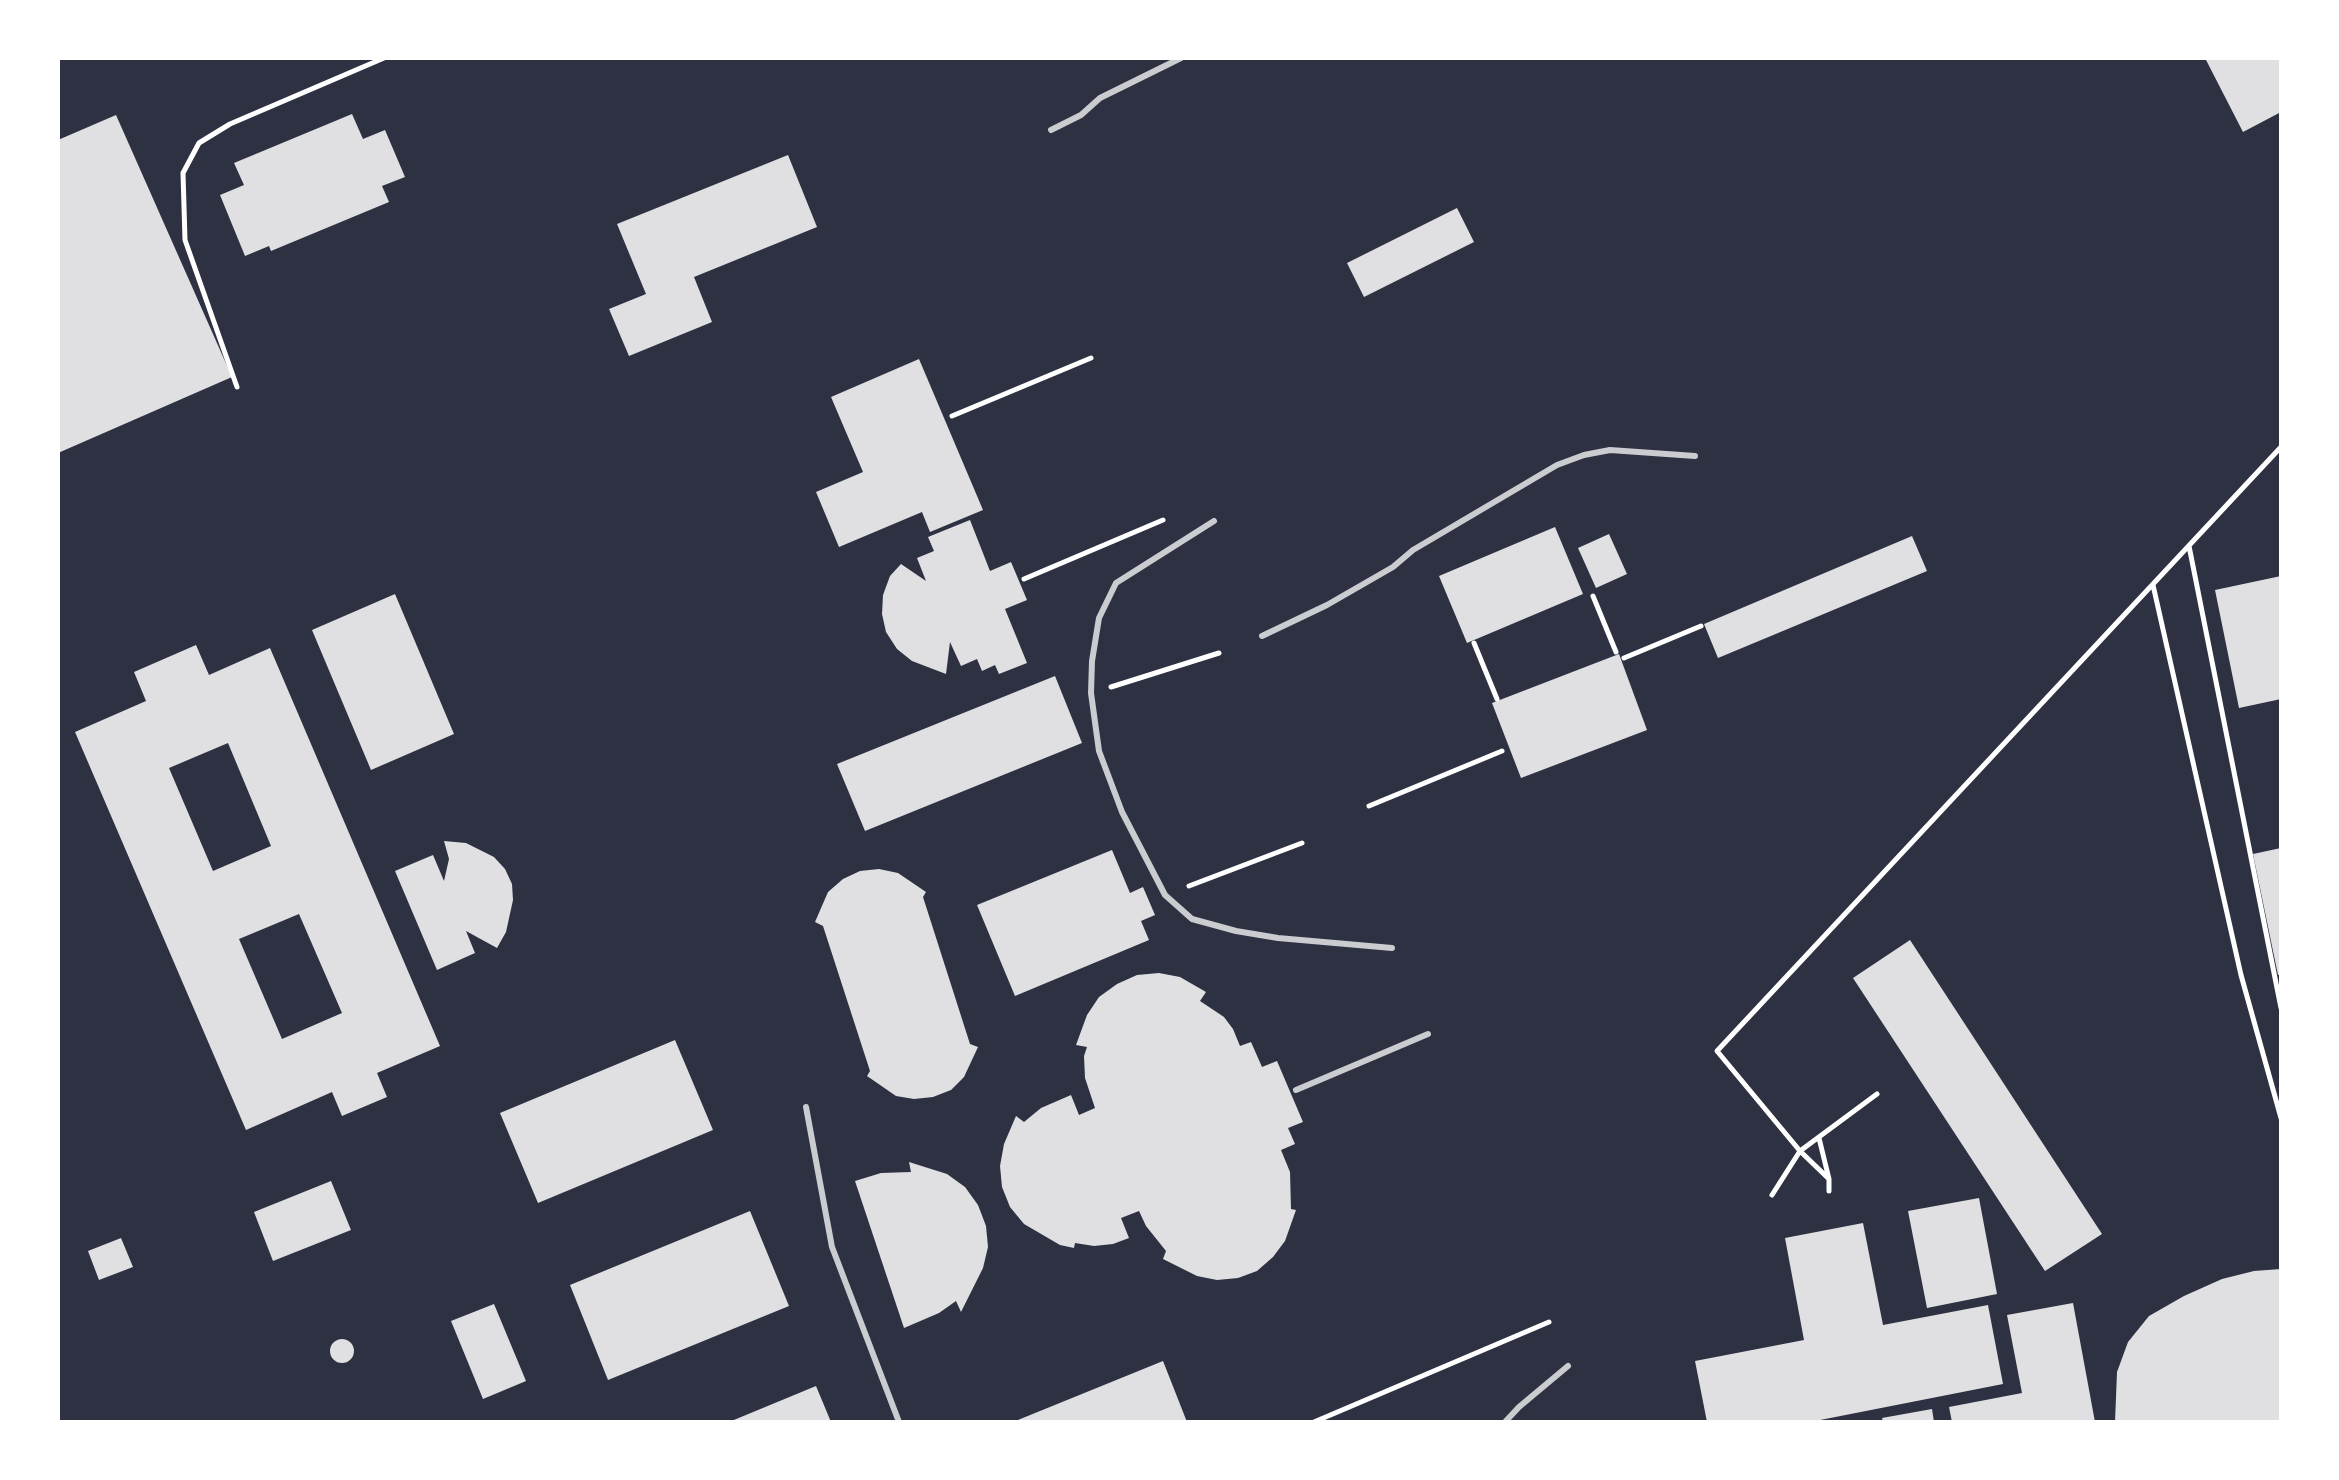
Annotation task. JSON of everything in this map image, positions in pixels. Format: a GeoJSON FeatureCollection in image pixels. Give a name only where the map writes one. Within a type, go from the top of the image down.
{"type":"FeatureCollection","features":[{"type":"Feature","properties":{"kind":"lane"},"geometry":{"type":"LineString","coordinates":[[1051,130],[1081,115],[1100,98],[1181,58]]}},
{"type":"Feature","properties":{"kind":"lane"},"geometry":{"type":"LineString","coordinates":[[1262,636],[1327,605],[1393,567],[1413,550],[1557,465],[1610,450],[1695,456]]}},
{"type":"Feature","properties":{"kind":"lane"},"geometry":{"type":"LineString","coordinates":[[1214,521],[1116,583],[1099,618],[1091,693],[1099,751],[1122,812],[1165,895],[1192,919],[1278,938],[1392,948]]}},
{"type":"Feature","properties":{"kind":"lane"},"geometry":{"type":"LineString","coordinates":[[1296,1090],[1428,1034]]}},
{"type":"Feature","properties":{"kind":"lane"},"geometry":{"type":"LineString","coordinates":[[806,1107],[832,1247],[899,1422]]}},
{"type":"Feature","properties":{"kind":"lane"},"geometry":{"type":"LineString","coordinates":[[1505,1422],[1568,1366]]}},
{"type":"Feature","properties":{"kind":"path"},"geometry":{"type":"LineString","coordinates":[[237,387],[185,240],[183,173],[199,143],[230,124],[384,58]]}},
{"type":"Feature","properties":{"kind":"path"},"geometry":{"type":"LineString","coordinates":[[952,416],[1091,358]]}},
{"type":"Feature","properties":{"kind":"path"},"geometry":{"type":"LineString","coordinates":[[1829,1179],[1800,1151],[1717,1051],[2281,447]]}},
{"type":"Feature","properties":{"kind":"path"},"geometry":{"type":"LineString","coordinates":[[1024,579],[1163,520]]}},
{"type":"Feature","properties":{"kind":"path"},"geometry":{"type":"LineString","coordinates":[[2189,545],[2281,1008]]}},
{"type":"Feature","properties":{"kind":"path"},"geometry":{"type":"LineString","coordinates":[[2153,585],[2241,975],[2281,1118]]}},
{"type":"Feature","properties":{"kind":"path"},"geometry":{"type":"LineString","coordinates":[[1593,596],[1616,652]]}},
{"type":"Feature","properties":{"kind":"path"},"geometry":{"type":"LineString","coordinates":[[1624,658],[1701,626]]}},
{"type":"Feature","properties":{"kind":"path"},"geometry":{"type":"LineString","coordinates":[[1474,643],[1497,699]]}},
{"type":"Feature","properties":{"kind":"path"},"geometry":{"type":"LineString","coordinates":[[1091,693],[1219,653]]}},
{"type":"Feature","properties":{"kind":"path"},"geometry":{"type":"LineString","coordinates":[[1369,806],[1502,751]]}},
{"type":"Feature","properties":{"kind":"path"},"geometry":{"type":"LineString","coordinates":[[1165,895],[1302,843]]}},
{"type":"Feature","properties":{"kind":"path"},"geometry":{"type":"LineString","coordinates":[[1772,1195],[1800,1151],[1877,1094]]}},
{"type":"Feature","properties":{"kind":"path"},"geometry":{"type":"LineString","coordinates":[[1819,1138],[1829,1191]]}},
{"type":"Feature","properties":{"kind":"path"},"geometry":{"type":"LineString","coordinates":[[1314,1422],[1549,1322]]}},
{"type":"Feature","properties":{"kind":"building"},"geometry":{"type":"Polygon","coordinates":[[[2205,58],[2281,58],[2281,112],[2243,132],[2205,58]]]}},
{"type":"Feature","properties":{"kind":"building"},"geometry":{"type":"Polygon","coordinates":[[[352,114],[363,139],[385,130],[405,177],[382,186],[389,202],[271,251],[269,246],[245,256],[220,195],[244,185],[234,163],[352,114]]]}},
{"type":"Feature","properties":{"kind":"building"},"geometry":{"type":"Polygon","coordinates":[[[116,115],[232,377],[58,453],[58,140],[116,115]]]}},
{"type":"Feature","properties":{"kind":"building"},"geometry":{"type":"Polygon","coordinates":[[[788,155],[817,227],[694,277],[712,322],[629,356],[609,309],[646,294],[617,224],[788,155]]]}},
{"type":"Feature","properties":{"kind":"building"},"geometry":{"type":"Polygon","coordinates":[[[1457,208],[1474,242],[1364,297],[1347,263],[1457,208]]]}},
{"type":"Feature","properties":{"kind":"building"},"geometry":{"type":"Polygon","coordinates":[[[919,359],[983,510],[930,532],[922,512],[839,547],[816,492],[863,472],[831,397],[919,359]]]}},
{"type":"Feature","properties":{"kind":"building"},"geometry":{"type":"Polygon","coordinates":[[[970,520],[990,571],[1011,562],[1027,600],[1005,609],[1027,663],[999,674],[995,665],[982,671],[977,659],[961,666],[950,642],[946,674],[912,661],[897,649],[886,632],[882,614],[883,595],[890,576],[901,564],[926,581],[917,558],[934,551],[928,537],[970,520]]]}},
{"type":"Feature","properties":{"kind":"building"},"geometry":{"type":"Polygon","coordinates":[[[1555,527],[1583,594],[1467,643],[1439,576],[1555,527]]]}},
{"type":"Feature","properties":{"kind":"building"},"geometry":{"type":"Polygon","coordinates":[[[1609,534],[1627,574],[1596,588],[1578,548],[1609,534]]]}},
{"type":"Feature","properties":{"kind":"building"},"geometry":{"type":"Polygon","coordinates":[[[1912,536],[1927,571],[1718,658],[1704,624],[1912,536]]]}},
{"type":"Feature","properties":{"kind":"building"},"geometry":{"type":"Polygon","coordinates":[[[2281,576],[2281,699],[2239,708],[2215,590],[2281,576]]]}},
{"type":"Feature","properties":{"kind":"building"},"geometry":{"type":"Polygon","coordinates":[[[395,594],[454,734],[371,770],[312,630],[395,594]]]}},
{"type":"Feature","properties":{"kind":"building"},"geometry":{"type":"Polygon","coordinates":[[[196,645],[209,675],[270,648],[440,1046],[377,1073],[387,1097],[342,1116],[332,1092],[246,1130],[75,732],[146,701],[134,672],[196,645]],[[228,743],[169,768],[213,871],[271,846],[228,743]],[[299,914],[239,939],[282,1039],[342,1013],[299,914]]]}},
{"type":"Feature","properties":{"kind":"building"},"geometry":{"type":"Polygon","coordinates":[[[1619,654],[1647,730],[1521,778],[1492,703],[1619,654]]]}},
{"type":"Feature","properties":{"kind":"building"},"geometry":{"type":"Polygon","coordinates":[[[1055,676],[1082,743],[865,831],[837,764],[1055,676]]]}},
{"type":"Feature","properties":{"kind":"building"},"geometry":{"type":"Polygon","coordinates":[[[444,841],[466,843],[494,857],[505,869],[512,884],[513,900],[506,932],[497,948],[466,931],[475,953],[437,970],[395,871],[433,855],[444,881],[449,859],[444,841]]]}},
{"type":"Feature","properties":{"kind":"building"},"geometry":{"type":"Polygon","coordinates":[[[2281,848],[2281,974],[2278,975],[2253,854],[2281,848]]]}},
{"type":"Feature","properties":{"kind":"building"},"geometry":{"type":"Polygon","coordinates":[[[1112,850],[1130,893],[1143,887],[1155,915],[1141,921],[1149,940],[1015,996],[977,905],[1112,850]]]}},
{"type":"Feature","properties":{"kind":"building"},"geometry":{"type":"Polygon","coordinates":[[[879,869],[898,873],[926,892],[923,897],[970,1044],[978,1047],[964,1077],[951,1090],[933,1097],[914,1099],[896,1096],[867,1076],[870,1071],[823,926],[815,922],[828,892],[843,879],[860,871],[879,869]]]}},
{"type":"Feature","properties":{"kind":"building"},"geometry":{"type":"Polygon","coordinates":[[[1910,940],[2102,1234],[2045,1271],[1853,978],[1910,940]]]}},
{"type":"Feature","properties":{"kind":"building"},"geometry":{"type":"Polygon","coordinates":[[[1159,973],[1180,977],[1206,992],[1200,1001],[1224,1017],[1240,1046],[1251,1042],[1262,1067],[1277,1061],[1303,1122],[1288,1128],[1295,1144],[1281,1150],[1290,1172],[1291,1209],[1296,1210],[1285,1241],[1257,1271],[1238,1278],[1217,1280],[1197,1276],[1163,1259],[1166,1251],[1146,1226],[1139,1211],[1121,1218],[1129,1238],[1094,1246],[1075,1243],[1074,1248],[1060,1245],[1024,1224],[1010,1207],[1002,1187],[1000,1166],[1004,1144],[1016,1116],[1024,1122],[1041,1108],[1071,1095],[1079,1115],[1095,1108],[1085,1078],[1084,1056],[1087,1047],[1076,1045],[1087,1015],[1099,997],[1137,975],[1159,973]]]}},
{"type":"Feature","properties":{"kind":"building"},"geometry":{"type":"Polygon","coordinates":[[[675,1040],[713,1130],[538,1203],[500,1113],[675,1040]]]}},
{"type":"Feature","properties":{"kind":"building"},"geometry":{"type":"Polygon","coordinates":[[[909,1162],[947,1174],[965,1187],[978,1205],[986,1226],[988,1247],[983,1268],[961,1312],[956,1301],[939,1313],[904,1328],[855,1181],[881,1173],[911,1172],[909,1162]]]}},
{"type":"Feature","properties":{"kind":"building"},"geometry":{"type":"Polygon","coordinates":[[[331,1181],[351,1230],[273,1261],[254,1212],[331,1181]]]}},
{"type":"Feature","properties":{"kind":"building"},"geometry":{"type":"Polygon","coordinates":[[[1979,1198],[1997,1294],[1927,1308],[1908,1211],[1979,1198]]]}},
{"type":"Feature","properties":{"kind":"building"},"geometry":{"type":"Polygon","coordinates":[[[750,1211],[789,1306],[608,1380],[570,1285],[750,1211]]]}},
{"type":"Feature","properties":{"kind":"building"},"geometry":{"type":"Polygon","coordinates":[[[1863,1223],[1883,1325],[1988,1305],[2003,1384],[1810,1422],[1707,1422],[1695,1361],[1804,1340],[1785,1238],[1863,1223]]]}},
{"type":"Feature","properties":{"kind":"building"},"geometry":{"type":"Polygon","coordinates":[[[121,1238],[133,1267],[99,1280],[88,1251],[121,1238]]]}},
{"type":"Feature","properties":{"kind":"building"},"geometry":{"type":"Polygon","coordinates":[[[2281,1269],[2281,1422],[2115,1422],[2117,1372],[2128,1342],[2149,1316],[2222,1279],[2254,1271],[2281,1269]]]}},
{"type":"Feature","properties":{"kind":"building"},"geometry":{"type":"Polygon","coordinates":[[[2073,1303],[2095,1422],[1952,1422],[1949,1407],[2022,1393],[2007,1315],[2073,1303]]]}},
{"type":"Feature","properties":{"kind":"building"},"geometry":{"type":"Polygon","coordinates":[[[494,1304],[526,1381],[483,1399],[451,1321],[494,1304]]]}},
{"type":"Feature","properties":{"kind":"building"},"geometry":{"type":"Polygon","coordinates":[[[342,1339],[351,1342],[354,1351],[351,1360],[342,1363],[333,1360],[330,1351],[333,1342],[342,1339]]]}},
{"type":"Feature","properties":{"kind":"building"},"geometry":{"type":"Polygon","coordinates":[[[1163,1361],[1187,1422],[1013,1422],[1163,1361]]]}},
{"type":"Feature","properties":{"kind":"building"},"geometry":{"type":"Polygon","coordinates":[[[816,1386],[831,1422],[729,1422],[816,1386]]]}},
{"type":"Feature","properties":{"kind":"building"},"geometry":{"type":"Polygon","coordinates":[[[1932,1409],[1934,1422],[1883,1422],[1882,1418],[1932,1409]]]}}]}
